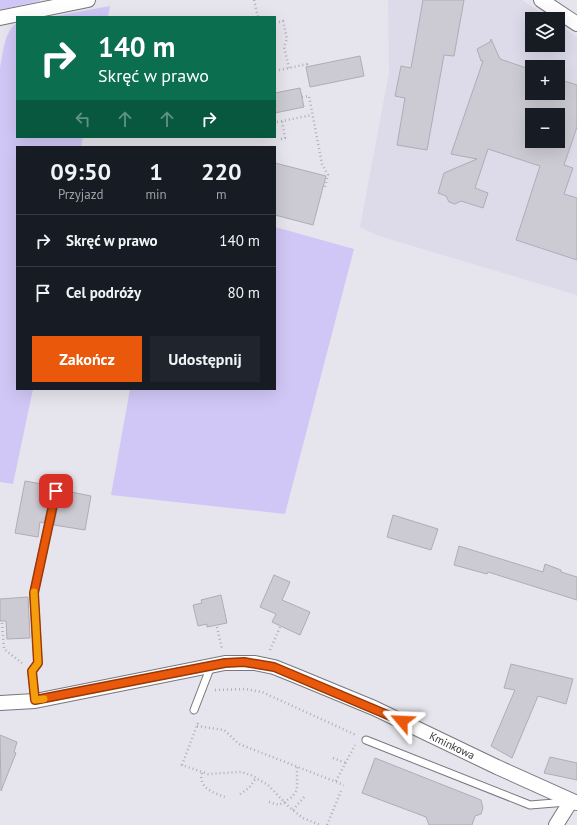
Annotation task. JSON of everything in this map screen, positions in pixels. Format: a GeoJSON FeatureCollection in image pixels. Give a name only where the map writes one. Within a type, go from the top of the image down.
{"type":"FeatureCollection","features":[{"type":"Feature","properties":{"kind":"street"},"geometry":{"type":"LineString","coordinates":[[0,18],[88,0]]}},
{"type":"Feature","properties":{"kind":"street"},"geometry":{"type":"LineString","coordinates":[[541,0],[577,24]]}},
{"type":"Feature","properties":{"kind":"street","name":"Kminkowa"},"geometry":{"type":"LineString","coordinates":[[0,703],[35,700],[234,662],[263,665],[294,675],[374,708],[571,805]]}},
{"type":"Feature","properties":{"kind":"street"},"geometry":{"type":"LineString","coordinates":[[556,825],[571,805]]}},
{"type":"Feature","properties":{"kind":"lane"},"geometry":{"type":"LineString","coordinates":[[35,700],[32,671],[38,663],[34,593],[56,491]]}},
{"type":"Feature","properties":{"kind":"lane"},"geometry":{"type":"LineString","coordinates":[[194,710],[211,666]]}},
{"type":"Feature","properties":{"kind":"lane"},"geometry":{"type":"LineString","coordinates":[[363,738],[530,806],[571,805]]}},
{"type":"Feature","properties":{"kind":"path"},"geometry":{"type":"LineString","coordinates":[[254,0],[258,16]]}},
{"type":"Feature","properties":{"kind":"path"},"geometry":{"type":"LineString","coordinates":[[276,23],[283,21],[287,39],[284,47],[289,68]]}},
{"type":"Feature","properties":{"kind":"path"},"geometry":{"type":"LineString","coordinates":[[276,71],[307,64],[306,61]]}},
{"type":"Feature","properties":{"kind":"path"},"geometry":{"type":"LineString","coordinates":[[302,97],[309,96],[322,164],[328,175],[325,187],[323,186]]}},
{"type":"Feature","properties":{"kind":"path"},"geometry":{"type":"LineString","coordinates":[[277,122],[312,115]]}},
{"type":"Feature","properties":{"kind":"path"},"geometry":{"type":"LineString","coordinates":[[281,139],[285,138],[282,121]]}},
{"type":"Feature","properties":{"kind":"path"},"geometry":{"type":"LineString","coordinates":[[2,623],[4,650],[23,664],[23,670]]}},
{"type":"Feature","properties":{"kind":"path"},"geometry":{"type":"LineString","coordinates":[[217,627],[218,631]]}},
{"type":"Feature","properties":{"kind":"path"},"geometry":{"type":"LineString","coordinates":[[263,665],[280,627]]}},
{"type":"Feature","properties":{"kind":"path"},"geometry":{"type":"LineString","coordinates":[[210,690],[245,689],[262,692],[363,738]]}},
{"type":"Feature","properties":{"kind":"path"},"geometry":{"type":"LineString","coordinates":[[199,719],[182,765],[202,773],[213,774],[241,772],[256,778],[268,785],[292,810],[303,818],[320,825]]}},
{"type":"Feature","properties":{"kind":"path"},"geometry":{"type":"LineString","coordinates":[[197,726],[224,730],[239,744],[344,785]]}},
{"type":"Feature","properties":{"kind":"path"},"geometry":{"type":"LineString","coordinates":[[336,782],[356,743]]}},
{"type":"Feature","properties":{"kind":"path"},"geometry":{"type":"LineString","coordinates":[[333,758],[346,763]]}},
{"type":"Feature","properties":{"kind":"path"},"geometry":{"type":"LineString","coordinates":[[269,802],[275,805],[284,802],[296,794],[297,766]]}},
{"type":"Feature","properties":{"kind":"path"},"geometry":{"type":"LineString","coordinates":[[202,773],[202,781],[208,790],[225,796]]}},
{"type":"Feature","properties":{"kind":"path"},"geometry":{"type":"LineString","coordinates":[[240,794],[249,788],[256,778]]}},
{"type":"Feature","properties":{"kind":"path"},"geometry":{"type":"LineString","coordinates":[[327,825],[341,791]]}},
{"type":"Feature","properties":{"kind":"path"},"geometry":{"type":"LineString","coordinates":[[292,810],[304,796]]}},
{"type":"Feature","properties":{"kind":"shaded area"},"geometry":{"type":"Polygon","coordinates":[[[0,0],[40,0],[40,1],[0,10],[0,0]]]}},
{"type":"Feature","properties":{"kind":"shaded area"},"geometry":{"type":"Polygon","coordinates":[[[388,0],[522,0],[540,12],[525,12],[525,52],[565,52],[565,29],[577,37],[577,295],[379,236],[360,227],[389,73],[388,0]]]}},
{"type":"Feature","properties":{"kind":"shaded area"},"geometry":{"type":"Polygon","coordinates":[[[110,6],[108,16],[55,16],[110,6]]]}},
{"type":"Feature","properties":{"kind":"shaded area"},"geometry":{"type":"Polygon","coordinates":[[[16,24],[16,138],[83,138],[81,146],[16,146],[16,390],[33,390],[13,484],[0,482],[0,68],[7,37],[9,31],[16,24]]]}},
{"type":"Feature","properties":{"kind":"shaded area"},"geometry":{"type":"Polygon","coordinates":[[[276,227],[354,249],[285,514],[111,495],[130,390],[276,390],[276,227]]]}},
{"type":"Feature","properties":{"kind":"building"},"geometry":{"type":"Polygon","coordinates":[[[423,0],[464,0],[454,56],[444,55],[427,150],[397,145],[405,98],[395,96],[401,66],[411,68],[423,0]]]}},
{"type":"Feature","properties":{"kind":"building"},"geometry":{"type":"Polygon","coordinates":[[[491,39],[500,59],[525,68],[525,100],[565,100],[565,81],[577,85],[577,127],[564,165],[573,168],[564,194],[577,198],[577,260],[516,240],[540,166],[488,149],[475,188],[488,193],[483,208],[461,201],[455,204],[449,202],[446,196],[438,193],[444,173],[477,159],[451,154],[483,61],[481,61],[477,49],[490,42],[491,39]]]}},
{"type":"Feature","properties":{"kind":"building"},"geometry":{"type":"Polygon","coordinates":[[[360,56],[364,76],[310,87],[306,67],[360,56]]]}},
{"type":"Feature","properties":{"kind":"building"},"geometry":{"type":"Polygon","coordinates":[[[300,88],[304,107],[276,113],[276,93],[300,88]]]}},
{"type":"Feature","properties":{"kind":"building"},"geometry":{"type":"Polygon","coordinates":[[[276,163],[326,176],[313,225],[276,215],[276,163]]]}},
{"type":"Feature","properties":{"kind":"building"},"geometry":{"type":"Polygon","coordinates":[[[25,481],[47,485],[47,487],[52,488],[44,523],[40,522],[38,537],[15,533],[25,481]]]}},
{"type":"Feature","properties":{"kind":"building"},"geometry":{"type":"Polygon","coordinates":[[[61,490],[91,496],[85,530],[54,525],[61,490]]]}},
{"type":"Feature","properties":{"kind":"building"},"geometry":{"type":"Polygon","coordinates":[[[393,515],[438,529],[431,550],[387,537],[393,515]]]}},
{"type":"Feature","properties":{"kind":"building"},"geometry":{"type":"Polygon","coordinates":[[[459,546],[543,572],[545,564],[561,570],[561,572],[577,577],[577,600],[488,572],[487,574],[454,565],[459,546]]]}},
{"type":"Feature","properties":{"kind":"building"},"geometry":{"type":"Polygon","coordinates":[[[274,575],[290,582],[282,600],[310,612],[300,635],[272,622],[276,614],[260,607],[274,575]]]}},
{"type":"Feature","properties":{"kind":"building"},"geometry":{"type":"Polygon","coordinates":[[[221,595],[227,623],[207,627],[207,624],[198,626],[193,605],[202,603],[201,600],[221,595]]]}},
{"type":"Feature","properties":{"kind":"building"},"geometry":{"type":"Polygon","coordinates":[[[28,597],[30,638],[7,639],[6,621],[0,621],[0,599],[28,597]]]}},
{"type":"Feature","properties":{"kind":"building"},"geometry":{"type":"Polygon","coordinates":[[[511,664],[573,679],[566,704],[538,696],[512,758],[491,746],[515,690],[504,688],[511,664]]]}},
{"type":"Feature","properties":{"kind":"building"},"geometry":{"type":"Polygon","coordinates":[[[0,735],[17,742],[14,752],[16,753],[1,791],[0,735]]]}},
{"type":"Feature","properties":{"kind":"building"},"geometry":{"type":"Polygon","coordinates":[[[550,757],[577,763],[577,780],[544,773],[550,757]]]}},
{"type":"Feature","properties":{"kind":"building"},"geometry":{"type":"Polygon","coordinates":[[[375,758],[481,800],[483,808],[481,814],[475,816],[472,825],[429,825],[426,817],[362,793],[375,758]]]}},
{"type":"Feature","properties":{"kind":"slow traffic"},"geometry":{"type":"LineString","coordinates":[[34,592],[38,663],[32,671],[35,700],[44,699]]}},
{"type":"Feature","properties":{"kind":"route"},"geometry":{"type":"LineString","coordinates":[[56,491],[34,593],[38,663],[32,671],[35,700],[225,663],[244,662],[274,667],[402,721]]}}]}
